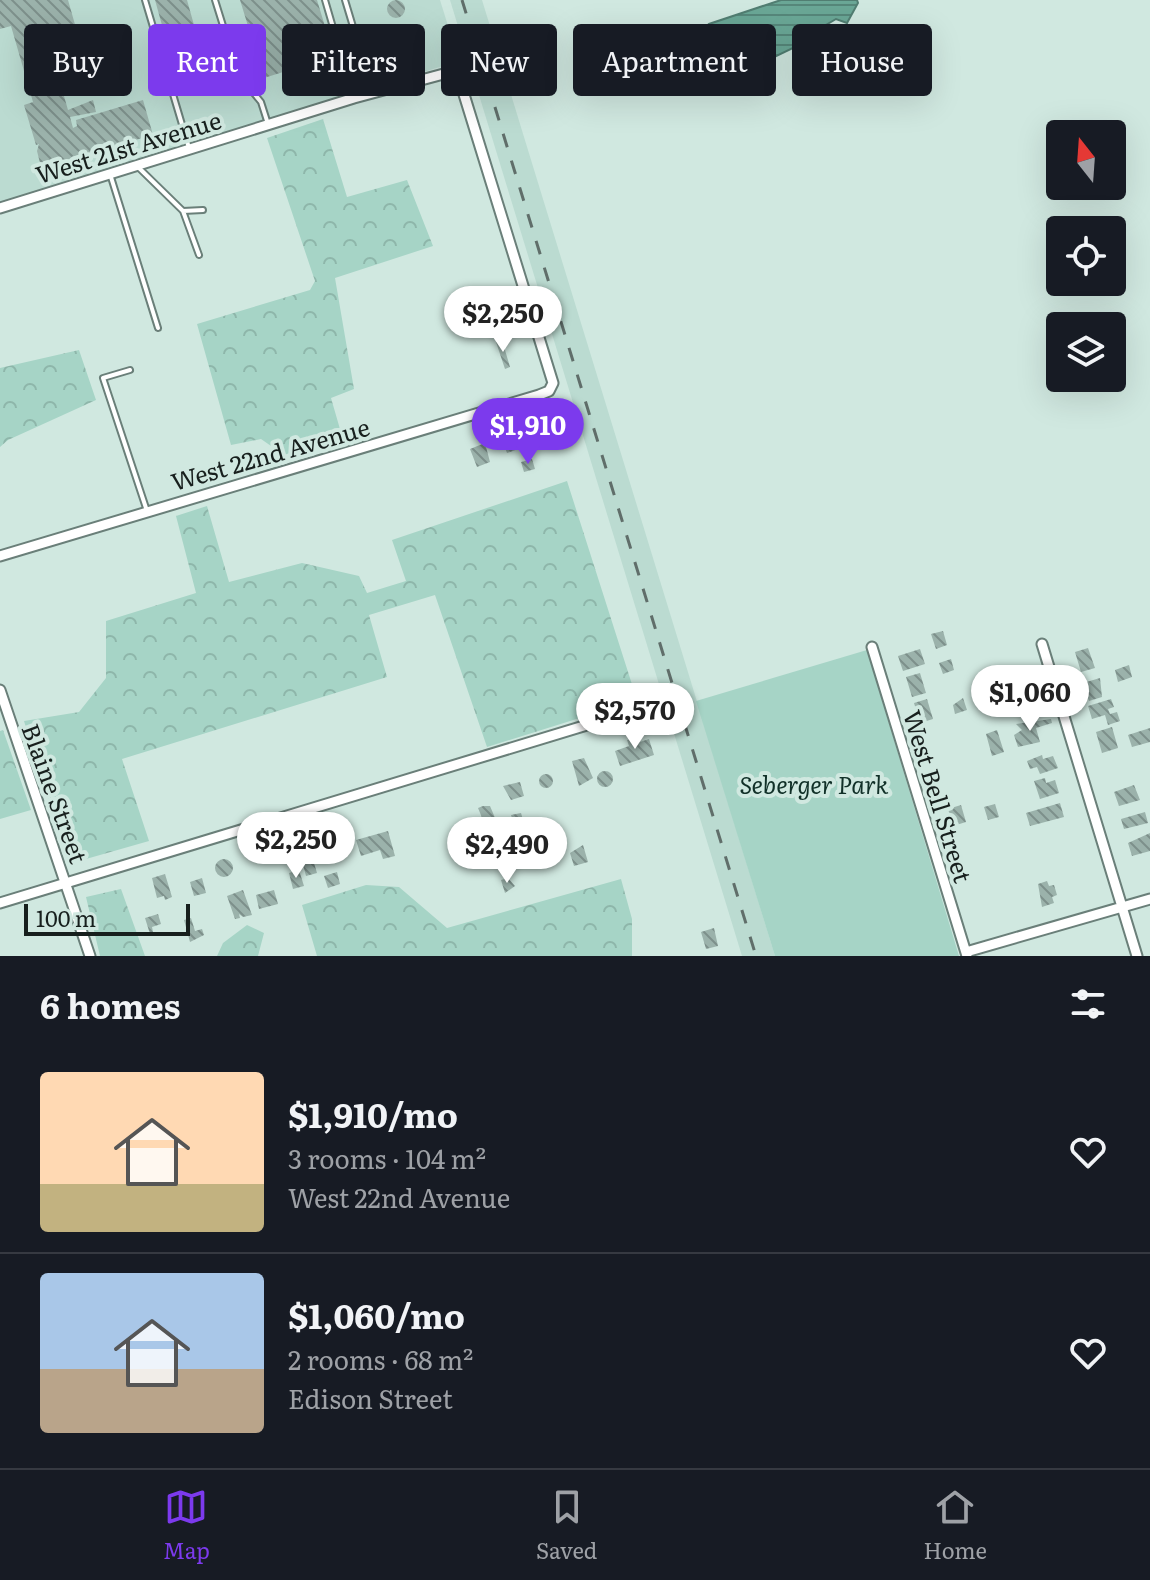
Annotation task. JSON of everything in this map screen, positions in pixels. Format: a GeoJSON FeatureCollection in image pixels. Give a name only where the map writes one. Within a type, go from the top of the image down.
{"type":"FeatureCollection","features":[{"type":"Feature","properties":{"kind":"street","name":"West 21st Avenue"},"geometry":{"type":"LineString","coordinates":[[425,77],[441,72],[453,73],[462,88],[552,374],[551,389]]}},
{"type":"Feature","properties":{"kind":"street","name":"West 21st Avenue"},"geometry":{"type":"LineString","coordinates":[[0,208],[360,96]]}},
{"type":"Feature","properties":{"kind":"street","name":"West 22nd Avenue"},"geometry":{"type":"LineString","coordinates":[[0,556],[511,404],[551,389]]}},
{"type":"Feature","properties":{"kind":"street"},"geometry":{"type":"LineString","coordinates":[[1042,644],[1137,956]]}},
{"type":"Feature","properties":{"kind":"street","name":"West Bell Street"},"geometry":{"type":"LineString","coordinates":[[872,647],[966,954]]}},
{"type":"Feature","properties":{"kind":"street","name":"Blaine Street"},"geometry":{"type":"LineString","coordinates":[[0,690],[90,956]]}},
{"type":"Feature","properties":{"kind":"street"},"geometry":{"type":"LineString","coordinates":[[0,903],[643,708]]}},
{"type":"Feature","properties":{"kind":"street"},"geometry":{"type":"LineString","coordinates":[[966,954],[1150,899]]}},
{"type":"Feature","properties":{"kind":"lane"},"geometry":{"type":"LineString","coordinates":[[145,0],[189,148]]}},
{"type":"Feature","properties":{"kind":"lane"},"geometry":{"type":"LineString","coordinates":[[215,0],[238,74],[261,102],[268,124]]}},
{"type":"Feature","properties":{"kind":"lane"},"geometry":{"type":"LineString","coordinates":[[325,0],[354,98]]}},
{"type":"Feature","properties":{"kind":"lane"},"geometry":{"type":"LineString","coordinates":[[345,0],[352,24]]}},
{"type":"Feature","properties":{"kind":"lane"},"geometry":{"type":"LineString","coordinates":[[135,164],[183,211],[199,255]]}},
{"type":"Feature","properties":{"kind":"lane"},"geometry":{"type":"LineString","coordinates":[[109,172],[158,328]]}},
{"type":"Feature","properties":{"kind":"lane"},"geometry":{"type":"LineString","coordinates":[[183,211],[203,210]]}},
{"type":"Feature","properties":{"kind":"lane"},"geometry":{"type":"LineString","coordinates":[[130,370],[103,378],[147,511]]}},
{"type":"Feature","properties":{"kind":"shaded area"},"geometry":{"type":"Polygon","coordinates":[[[0,0],[440,0],[447,24],[441,24],[441,67],[425,72],[425,24],[282,24],[282,96],[346,96],[0,203],[0,0]]]}},
{"type":"Feature","properties":{"kind":"shaded area"},"geometry":{"type":"Polygon","coordinates":[[[450,0],[482,0],[489,24],[457,24],[450,0]]]}},
{"type":"Feature","properties":{"kind":"shaded area"},"geometry":{"type":"Polygon","coordinates":[[[781,0],[857,0],[858,3],[847,23],[836,19],[828,24],[792,24],[792,48],[776,56],[776,24],[709,24],[781,0]]]}},
{"type":"Feature","properties":{"kind":"shaded area"},"geometry":{"type":"Polygon","coordinates":[[[479,96],[511,96],[775,956],[742,956],[479,96]]]}},
{"type":"Feature","properties":{"kind":"green space"},"geometry":{"type":"Polygon","coordinates":[[[323,119],[347,197],[407,180],[433,246],[335,278],[354,389],[331,398],[342,436],[284,455],[261,439],[231,445],[197,324],[310,290],[315,281],[267,138],[323,119]]]}},
{"type":"Feature","properties":{"kind":"green space"},"geometry":{"type":"Polygon","coordinates":[[[79,350],[96,400],[8,440],[0,447],[0,368],[79,350]]]}},
{"type":"Feature","properties":{"kind":"green space"},"geometry":{"type":"Polygon","coordinates":[[[567,481],[637,700],[487,747],[435,595],[369,615],[387,677],[122,759],[149,841],[72,863],[62,845],[24,721],[79,712],[106,678],[106,621],[196,593],[176,516],[207,506],[229,582],[302,563],[359,576],[367,593],[406,581],[392,540],[567,481]]]}},
{"type":"Feature","properties":{"kind":"green space","name":"Seberger Park"},"geometry":{"type":"Polygon","coordinates":[[[867,650],[959,956],[775,956],[696,701],[867,650]]]}},
{"type":"Feature","properties":{"kind":"green space"},"geometry":{"type":"Polygon","coordinates":[[[3,730],[31,810],[0,819],[0,731],[3,730]]]}},
{"type":"Feature","properties":{"kind":"green space"},"geometry":{"type":"Polygon","coordinates":[[[621,879],[632,919],[632,956],[317,956],[302,905],[366,885],[399,887],[447,928],[621,879]]]}},
{"type":"Feature","properties":{"kind":"green space"},"geometry":{"type":"Polygon","coordinates":[[[121,889],[145,956],[100,956],[86,897],[121,889]]]}},
{"type":"Feature","properties":{"kind":"green space"},"geometry":{"type":"Polygon","coordinates":[[[247,925],[264,933],[258,956],[217,956],[223,943],[247,925]]]}},
{"type":"Feature","properties":{"kind":"building"},"geometry":{"type":"Polygon","coordinates":[[[0,0],[68,0],[75,24],[24,24],[24,71],[11,26],[0,29],[0,0]]]}},
{"type":"Feature","properties":{"kind":"building"},"geometry":{"type":"Polygon","coordinates":[[[155,0],[187,0],[194,24],[162,24],[155,0]]]}},
{"type":"Feature","properties":{"kind":"building"},"geometry":{"type":"Polygon","coordinates":[[[240,0],[317,0],[324,24],[282,24],[282,72],[266,77],[266,24],[247,24],[240,0]]]}},
{"type":"Feature","properties":{"kind":"building"},"geometry":{"type":"Polygon","coordinates":[[[392,0],[400,0],[405,9],[403,16],[392,18],[387,13],[387,5],[392,0]]]}},
{"type":"Feature","properties":{"kind":"building"},"geometry":{"type":"Polygon","coordinates":[[[31,96],[64,96],[68,110],[93,100],[96,112],[70,117],[73,128],[77,126],[76,120],[143,100],[153,135],[41,167],[37,151],[39,144],[36,145],[24,105],[33,102],[31,96]]]}},
{"type":"Feature","properties":{"kind":"building"},"geometry":{"type":"Polygon","coordinates":[[[483,305],[488,317],[477,322],[472,309],[483,305]]]}},
{"type":"Feature","properties":{"kind":"building"},"geometry":{"type":"Polygon","coordinates":[[[502,340],[510,367],[505,369],[496,342],[502,340]]]}},
{"type":"Feature","properties":{"kind":"building"},"geometry":{"type":"Polygon","coordinates":[[[517,435],[521,448],[507,453],[502,440],[517,435]]]}},
{"type":"Feature","properties":{"kind":"building"},"geometry":{"type":"Polygon","coordinates":[[[485,443],[490,462],[477,467],[470,449],[485,443]]]}},
{"type":"Feature","properties":{"kind":"building"},"geometry":{"type":"Polygon","coordinates":[[[532,459],[535,469],[524,472],[521,462],[532,459]]]}},
{"type":"Feature","properties":{"kind":"building"},"geometry":{"type":"Polygon","coordinates":[[[943,631],[947,645],[936,649],[931,634],[943,631]]]}},
{"type":"Feature","properties":{"kind":"building"},"geometry":{"type":"Polygon","coordinates":[[[1088,648],[1095,668],[1081,672],[1075,652],[1088,648]]]}},
{"type":"Feature","properties":{"kind":"building"},"geometry":{"type":"Polygon","coordinates":[[[920,649],[925,664],[903,671],[898,656],[920,649]]]}},
{"type":"Feature","properties":{"kind":"building"},"geometry":{"type":"Polygon","coordinates":[[[951,659],[954,670],[943,674],[939,663],[951,659]]]}},
{"type":"Feature","properties":{"kind":"building"},"geometry":{"type":"Polygon","coordinates":[[[1129,665],[1132,677],[1118,682],[1115,670],[1129,665]]]}},
{"type":"Feature","properties":{"kind":"building"},"geometry":{"type":"Polygon","coordinates":[[[920,673],[926,693],[912,697],[906,677],[920,673]]]}},
{"type":"Feature","properties":{"kind":"building"},"geometry":{"type":"Polygon","coordinates":[[[1100,678],[1102,697],[1089,701],[1083,683],[1100,678]]]}},
{"type":"Feature","properties":{"kind":"building"},"geometry":{"type":"Polygon","coordinates":[[[963,698],[967,710],[955,714],[953,705],[963,698]]]}},
{"type":"Feature","properties":{"kind":"building"},"geometry":{"type":"Polygon","coordinates":[[[927,699],[933,719],[920,723],[914,703],[927,699]]]}},
{"type":"Feature","properties":{"kind":"building"},"geometry":{"type":"Polygon","coordinates":[[[1111,699],[1114,707],[1108,709],[1110,714],[1117,712],[1120,721],[1108,725],[1105,715],[1092,719],[1088,706],[1111,699]]]}},
{"type":"Feature","properties":{"kind":"building"},"geometry":{"type":"Polygon","coordinates":[[[1051,719],[1052,723],[1036,728],[1040,742],[1018,747],[1014,735],[1022,730],[1016,724],[1051,719]]]}},
{"type":"Feature","properties":{"kind":"building"},"geometry":{"type":"Polygon","coordinates":[[[1112,727],[1118,748],[1102,753],[1096,732],[1112,727]]]}},
{"type":"Feature","properties":{"kind":"building"},"geometry":{"type":"Polygon","coordinates":[[[1150,728],[1150,742],[1132,747],[1128,735],[1150,728]]]}},
{"type":"Feature","properties":{"kind":"building"},"geometry":{"type":"Polygon","coordinates":[[[997,730],[1004,752],[992,756],[986,734],[997,730]]]}},
{"type":"Feature","properties":{"kind":"building"},"geometry":{"type":"Polygon","coordinates":[[[638,737],[640,742],[649,739],[654,755],[620,766],[615,751],[629,746],[627,740],[638,737]]]}},
{"type":"Feature","properties":{"kind":"building"},"geometry":{"type":"Polygon","coordinates":[[[1042,755],[1043,759],[1053,756],[1058,768],[1040,774],[1037,767],[1030,769],[1027,761],[1042,755]]]}},
{"type":"Feature","properties":{"kind":"building"},"geometry":{"type":"Polygon","coordinates":[[[584,758],[593,778],[579,786],[572,761],[584,758]]]}},
{"type":"Feature","properties":{"kind":"building"},"geometry":{"type":"Polygon","coordinates":[[[602,771],[608,771],[613,779],[611,785],[602,787],[597,782],[597,776],[602,771]]]}},
{"type":"Feature","properties":{"kind":"building"},"geometry":{"type":"Polygon","coordinates":[[[546,774],[553,781],[546,788],[539,781],[546,774]]]}},
{"type":"Feature","properties":{"kind":"building"},"geometry":{"type":"Polygon","coordinates":[[[1045,778],[1046,783],[1055,780],[1059,793],[1040,799],[1034,781],[1045,778]]]}},
{"type":"Feature","properties":{"kind":"building"},"geometry":{"type":"Polygon","coordinates":[[[520,782],[524,796],[511,800],[503,786],[520,782]]]}},
{"type":"Feature","properties":{"kind":"building"},"geometry":{"type":"Polygon","coordinates":[[[1134,785],[1140,800],[1119,806],[1114,792],[1134,785]]]}},
{"type":"Feature","properties":{"kind":"building"},"geometry":{"type":"Polygon","coordinates":[[[1060,803],[1064,817],[1030,826],[1026,813],[1060,803]]]}},
{"type":"Feature","properties":{"kind":"building"},"geometry":{"type":"Polygon","coordinates":[[[995,804],[999,817],[988,820],[984,807],[995,804]]]}},
{"type":"Feature","properties":{"kind":"building"},"geometry":{"type":"Polygon","coordinates":[[[961,805],[966,822],[953,826],[948,809],[961,805]]]}},
{"type":"Feature","properties":{"kind":"building"},"geometry":{"type":"Polygon","coordinates":[[[490,806],[501,832],[490,837],[478,808],[490,806]]]}},
{"type":"Feature","properties":{"kind":"building"},"geometry":{"type":"Polygon","coordinates":[[[1145,812],[1148,823],[1124,829],[1121,819],[1145,812]]]}},
{"type":"Feature","properties":{"kind":"building"},"geometry":{"type":"Polygon","coordinates":[[[521,813],[524,823],[514,825],[511,815],[521,813]]]}},
{"type":"Feature","properties":{"kind":"building"},"geometry":{"type":"Polygon","coordinates":[[[335,824],[341,853],[327,856],[320,829],[335,824]]]}},
{"type":"Feature","properties":{"kind":"building"},"geometry":{"type":"Polygon","coordinates":[[[388,831],[395,856],[383,859],[380,850],[361,856],[356,840],[388,831]]]}},
{"type":"Feature","properties":{"kind":"building"},"geometry":{"type":"Polygon","coordinates":[[[1150,833],[1150,851],[1132,856],[1128,843],[1150,833]]]}},
{"type":"Feature","properties":{"kind":"building"},"geometry":{"type":"Polygon","coordinates":[[[583,845],[588,862],[574,866],[570,853],[583,845]]]}},
{"type":"Feature","properties":{"kind":"building"},"geometry":{"type":"Polygon","coordinates":[[[309,846],[317,873],[306,876],[299,849],[309,846]]]}},
{"type":"Feature","properties":{"kind":"building"},"geometry":{"type":"Polygon","coordinates":[[[224,859],[233,868],[224,877],[215,868],[224,859]]]}},
{"type":"Feature","properties":{"kind":"building"},"geometry":{"type":"Polygon","coordinates":[[[299,870],[304,886],[293,889],[289,873],[299,870]]]}},
{"type":"Feature","properties":{"kind":"building"},"geometry":{"type":"Polygon","coordinates":[[[337,872],[340,884],[328,888],[324,876],[337,872]]]}},
{"type":"Feature","properties":{"kind":"building"},"geometry":{"type":"Polygon","coordinates":[[[165,874],[172,897],[165,900],[164,896],[157,898],[152,878],[165,874]]]}},
{"type":"Feature","properties":{"kind":"building"},"geometry":{"type":"Polygon","coordinates":[[[202,878],[206,893],[194,896],[190,882],[202,878]]]}},
{"type":"Feature","properties":{"kind":"building"},"geometry":{"type":"Polygon","coordinates":[[[508,878],[515,886],[505,893],[501,880],[508,878]]]}},
{"type":"Feature","properties":{"kind":"building"},"geometry":{"type":"Polygon","coordinates":[[[1047,881],[1049,886],[1054,885],[1057,895],[1052,897],[1054,903],[1042,907],[1038,884],[1047,881]]]}},
{"type":"Feature","properties":{"kind":"building"},"geometry":{"type":"Polygon","coordinates":[[[243,890],[252,915],[243,917],[239,914],[240,918],[235,919],[227,896],[243,890]]]}},
{"type":"Feature","properties":{"kind":"building"},"geometry":{"type":"Polygon","coordinates":[[[274,890],[278,904],[259,909],[256,895],[274,890]]]}},
{"type":"Feature","properties":{"kind":"building"},"geometry":{"type":"Polygon","coordinates":[[[158,914],[161,924],[152,927],[150,934],[145,918],[158,914]]]}},
{"type":"Feature","properties":{"kind":"building"},"geometry":{"type":"Polygon","coordinates":[[[191,918],[195,931],[202,929],[204,935],[190,942],[184,920],[191,918]]]}},
{"type":"Feature","properties":{"kind":"building"},"geometry":{"type":"Polygon","coordinates":[[[714,928],[718,946],[706,949],[701,932],[714,928]]]}},
{"type":"Feature","properties":{"kind":"railway"},"geometry":{"type":"LineString","coordinates":[[462,0],[756,956]]}}]}
